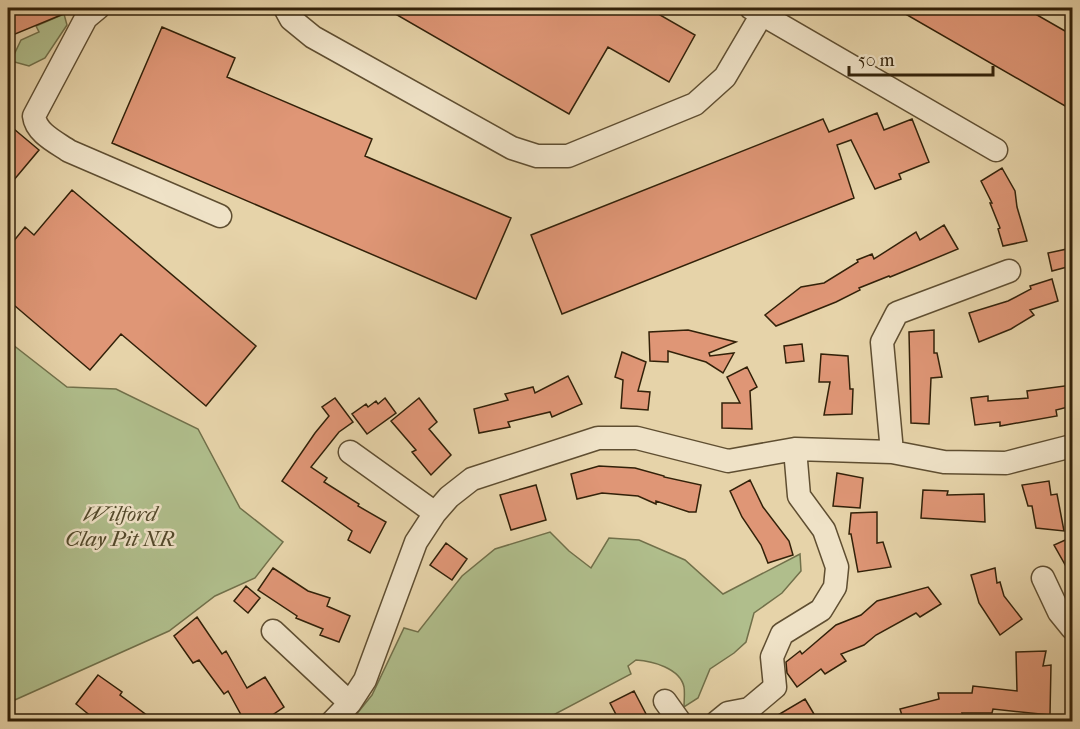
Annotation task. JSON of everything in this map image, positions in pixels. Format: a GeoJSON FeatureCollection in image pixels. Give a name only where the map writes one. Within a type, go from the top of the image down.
{"type":"FeatureCollection","features":[{"type":"Feature","properties":{"kind":"street"},"geometry":{"type":"LineString","coordinates":[[98,8],[86,18],[34,116],[35,124],[69,151],[220,216]]}},
{"type":"Feature","properties":{"kind":"street"},"geometry":{"type":"LineString","coordinates":[[285,8],[291,19],[314,36],[512,148],[537,156],[568,156],[695,104],[725,76],[756,11],[996,150]]}},
{"type":"Feature","properties":{"kind":"street"},"geometry":{"type":"LineString","coordinates":[[892,452],[882,342],[897,313],[1009,271]]}},
{"type":"Feature","properties":{"kind":"street"},"geometry":{"type":"LineString","coordinates":[[332,722],[350,703],[365,680],[416,542],[435,513],[449,497],[472,479],[598,438],[637,438],[728,461],[795,449],[892,452],[944,462],[1006,463],[1072,446]]}},
{"type":"Feature","properties":{"kind":"street"},"geometry":{"type":"LineString","coordinates":[[717,722],[728,713],[749,709],[775,687],[772,657],[782,634],[821,609],[835,586],[837,567],[824,530],[799,496],[795,449]]}},
{"type":"Feature","properties":{"kind":"street"},"geometry":{"type":"LineString","coordinates":[[350,452],[435,513]]}},
{"type":"Feature","properties":{"kind":"street"},"geometry":{"type":"LineString","coordinates":[[1044,578],[1059,612],[1072,628]]}},
{"type":"Feature","properties":{"kind":"street"},"geometry":{"type":"LineString","coordinates":[[273,631],[350,703]]}},
{"type":"Feature","properties":{"kind":"street"},"geometry":{"type":"LineString","coordinates":[[664,701],[680,722]]}},
{"type":"Feature","properties":{"kind":"green space"},"geometry":{"type":"Polygon","coordinates":[[[64,14],[67,25],[45,58],[29,66],[11,61],[21,40],[39,32],[36,26],[64,14]]]}},
{"type":"Feature","properties":{"kind":"green space","name":"Wilford Clay Pit NR"},"geometry":{"type":"Polygon","coordinates":[[[8,341],[67,387],[116,389],[198,429],[240,508],[283,542],[255,578],[215,596],[169,631],[8,703],[8,341]]]}},
{"type":"Feature","properties":{"kind":"green space"},"geometry":{"type":"Polygon","coordinates":[[[550,532],[591,568],[609,538],[639,540],[685,560],[723,594],[800,554],[801,571],[782,593],[754,613],[746,642],[710,669],[698,698],[684,707],[684,687],[677,675],[657,664],[636,660],[628,666],[631,674],[542,721],[351,721],[372,695],[404,628],[418,632],[462,576],[495,549],[550,532]]]}},
{"type":"Feature","properties":{"kind":"building"},"geometry":{"type":"Polygon","coordinates":[[[8,8],[78,8],[8,37],[8,8]]]}},
{"type":"Feature","properties":{"kind":"building"},"geometry":{"type":"Polygon","coordinates":[[[385,8],[648,8],[695,35],[669,82],[608,47],[569,114],[385,8]]]}},
{"type":"Feature","properties":{"kind":"building"},"geometry":{"type":"Polygon","coordinates":[[[895,8],[1025,8],[1072,35],[1072,110],[895,8]]]}},
{"type":"Feature","properties":{"kind":"building"},"geometry":{"type":"Polygon","coordinates":[[[162,27],[235,58],[227,77],[372,139],[365,156],[511,218],[476,299],[112,143],[162,27]]]}},
{"type":"Feature","properties":{"kind":"building"},"geometry":{"type":"Polygon","coordinates":[[[877,113],[884,130],[912,119],[929,162],[899,174],[901,179],[875,189],[851,140],[837,145],[854,198],[562,314],[531,235],[823,119],[829,132],[877,113]]]}},
{"type":"Feature","properties":{"kind":"building"},"geometry":{"type":"Polygon","coordinates":[[[8,124],[39,150],[8,187],[8,124]]]}},
{"type":"Feature","properties":{"kind":"building"},"geometry":{"type":"Polygon","coordinates":[[[1002,168],[1015,191],[1027,241],[1003,246],[998,229],[1000,228],[990,203],[992,203],[981,181],[1002,168]]]}},
{"type":"Feature","properties":{"kind":"building"},"geometry":{"type":"Polygon","coordinates":[[[72,190],[256,346],[206,406],[121,334],[90,370],[8,300],[8,248],[25,227],[34,235],[72,190]]]}},
{"type":"Feature","properties":{"kind":"building"},"geometry":{"type":"Polygon","coordinates":[[[944,225],[958,249],[859,288],[860,290],[836,302],[776,326],[765,315],[801,287],[824,283],[858,262],[857,260],[872,254],[874,259],[916,232],[920,240],[944,225]]]}},
{"type":"Feature","properties":{"kind":"building"},"geometry":{"type":"Polygon","coordinates":[[[1067,249],[1071,266],[1052,271],[1048,253],[1067,249]]]}},
{"type":"Feature","properties":{"kind":"building"},"geometry":{"type":"Polygon","coordinates":[[[1052,279],[1058,301],[1030,310],[1034,315],[1011,329],[979,342],[969,313],[1008,301],[1031,289],[1030,286],[1052,279]]]}},
{"type":"Feature","properties":{"kind":"building"},"geometry":{"type":"Polygon","coordinates":[[[688,330],[736,342],[709,353],[710,356],[734,353],[723,373],[706,362],[668,351],[668,362],[650,361],[649,332],[688,330]]]}},
{"type":"Feature","properties":{"kind":"building"},"geometry":{"type":"Polygon","coordinates":[[[934,330],[934,353],[937,353],[942,377],[931,378],[929,424],[911,423],[909,332],[934,330]]]}},
{"type":"Feature","properties":{"kind":"building"},"geometry":{"type":"Polygon","coordinates":[[[802,344],[804,361],[786,363],[784,346],[802,344]]]}},
{"type":"Feature","properties":{"kind":"building"},"geometry":{"type":"Polygon","coordinates":[[[622,352],[646,362],[638,391],[650,392],[648,410],[621,408],[623,380],[615,377],[622,352]]]}},
{"type":"Feature","properties":{"kind":"building"},"geometry":{"type":"Polygon","coordinates":[[[821,354],[848,356],[850,389],[853,389],[852,414],[824,415],[830,382],[819,382],[821,354]]]}},
{"type":"Feature","properties":{"kind":"building"},"geometry":{"type":"Polygon","coordinates":[[[747,367],[757,387],[750,391],[752,429],[722,428],[722,403],[740,403],[727,377],[747,367]]]}},
{"type":"Feature","properties":{"kind":"building"},"geometry":{"type":"Polygon","coordinates":[[[568,376],[582,404],[552,417],[550,412],[508,422],[510,427],[479,433],[474,409],[508,400],[505,394],[533,387],[535,393],[568,376]]]}},
{"type":"Feature","properties":{"kind":"building"},"geometry":{"type":"Polygon","coordinates":[[[1072,385],[1072,406],[1056,410],[1057,416],[1000,426],[1000,422],[975,425],[971,398],[988,396],[988,401],[1028,398],[1027,391],[1072,385]]]}},
{"type":"Feature","properties":{"kind":"building"},"geometry":{"type":"Polygon","coordinates":[[[335,398],[353,422],[339,432],[311,467],[327,478],[324,482],[386,522],[370,553],[348,540],[352,531],[282,481],[329,416],[322,407],[335,398]]]}},
{"type":"Feature","properties":{"kind":"building"},"geometry":{"type":"Polygon","coordinates":[[[385,398],[396,413],[367,434],[352,414],[366,404],[368,407],[376,401],[378,404],[385,398]]]}},
{"type":"Feature","properties":{"kind":"building"},"geometry":{"type":"Polygon","coordinates":[[[419,398],[437,422],[429,429],[451,455],[431,475],[412,452],[416,450],[391,421],[419,398]]]}},
{"type":"Feature","properties":{"kind":"building"},"geometry":{"type":"Polygon","coordinates":[[[599,466],[635,468],[701,485],[696,512],[689,512],[656,501],[656,504],[638,496],[602,493],[577,499],[571,474],[599,466]]]}},
{"type":"Feature","properties":{"kind":"building"},"geometry":{"type":"Polygon","coordinates":[[[837,473],[863,478],[860,508],[833,506],[837,473]]]}},
{"type":"Feature","properties":{"kind":"building"},"geometry":{"type":"Polygon","coordinates":[[[750,480],[763,507],[789,541],[793,555],[768,563],[761,545],[742,517],[730,491],[750,480]]]}},
{"type":"Feature","properties":{"kind":"building"},"geometry":{"type":"Polygon","coordinates":[[[1049,481],[1051,495],[1057,494],[1064,531],[1036,528],[1032,506],[1028,506],[1022,485],[1049,481]]]}},
{"type":"Feature","properties":{"kind":"building"},"geometry":{"type":"Polygon","coordinates":[[[536,485],[546,520],[511,530],[500,495],[536,485]]]}},
{"type":"Feature","properties":{"kind":"building"},"geometry":{"type":"Polygon","coordinates":[[[923,490],[948,491],[947,495],[984,494],[985,522],[921,518],[923,490]]]}},
{"type":"Feature","properties":{"kind":"building"},"geometry":{"type":"Polygon","coordinates":[[[877,512],[877,543],[883,542],[891,567],[858,572],[851,534],[849,534],[851,513],[877,512]]]}},
{"type":"Feature","properties":{"kind":"building"},"geometry":{"type":"Polygon","coordinates":[[[1072,537],[1072,577],[1054,545],[1072,537]]]}},
{"type":"Feature","properties":{"kind":"building"},"geometry":{"type":"Polygon","coordinates":[[[446,543],[467,559],[452,580],[430,565],[446,543]]]}},
{"type":"Feature","properties":{"kind":"building"},"geometry":{"type":"Polygon","coordinates":[[[273,568],[308,591],[330,598],[327,606],[350,616],[339,642],[320,635],[323,629],[296,618],[297,616],[258,590],[273,568]]]}},
{"type":"Feature","properties":{"kind":"building"},"geometry":{"type":"Polygon","coordinates":[[[995,568],[997,583],[1000,582],[1004,596],[1022,619],[1000,635],[979,603],[971,575],[995,568]]]}},
{"type":"Feature","properties":{"kind":"building"},"geometry":{"type":"Polygon","coordinates":[[[246,586],[260,598],[248,613],[234,601],[246,586]]]}},
{"type":"Feature","properties":{"kind":"building"},"geometry":{"type":"Polygon","coordinates":[[[928,587],[941,604],[920,617],[916,613],[876,635],[864,645],[841,654],[846,661],[825,674],[821,669],[797,687],[787,673],[786,662],[800,651],[802,654],[836,625],[861,615],[877,601],[928,587]]]}},
{"type":"Feature","properties":{"kind":"building"},"geometry":{"type":"Polygon","coordinates":[[[197,617],[222,654],[226,651],[247,688],[265,677],[284,707],[262,722],[245,722],[228,691],[224,694],[199,660],[193,663],[174,636],[197,617]]]}},
{"type":"Feature","properties":{"kind":"building"},"geometry":{"type":"Polygon","coordinates":[[[1046,651],[1043,666],[1051,665],[1050,715],[993,709],[992,713],[962,713],[963,716],[935,722],[904,722],[900,709],[939,699],[938,693],[972,693],[973,686],[1017,691],[1016,652],[1046,651]]]}},
{"type":"Feature","properties":{"kind":"building"},"geometry":{"type":"Polygon","coordinates":[[[98,675],[122,692],[120,695],[156,722],[98,722],[76,704],[98,675]]]}},
{"type":"Feature","properties":{"kind":"building"},"geometry":{"type":"Polygon","coordinates":[[[634,691],[646,714],[642,716],[644,722],[620,722],[610,703],[634,691]]]}},
{"type":"Feature","properties":{"kind":"building"},"geometry":{"type":"Polygon","coordinates":[[[805,699],[814,714],[801,722],[766,722],[805,699]]]}}]}
